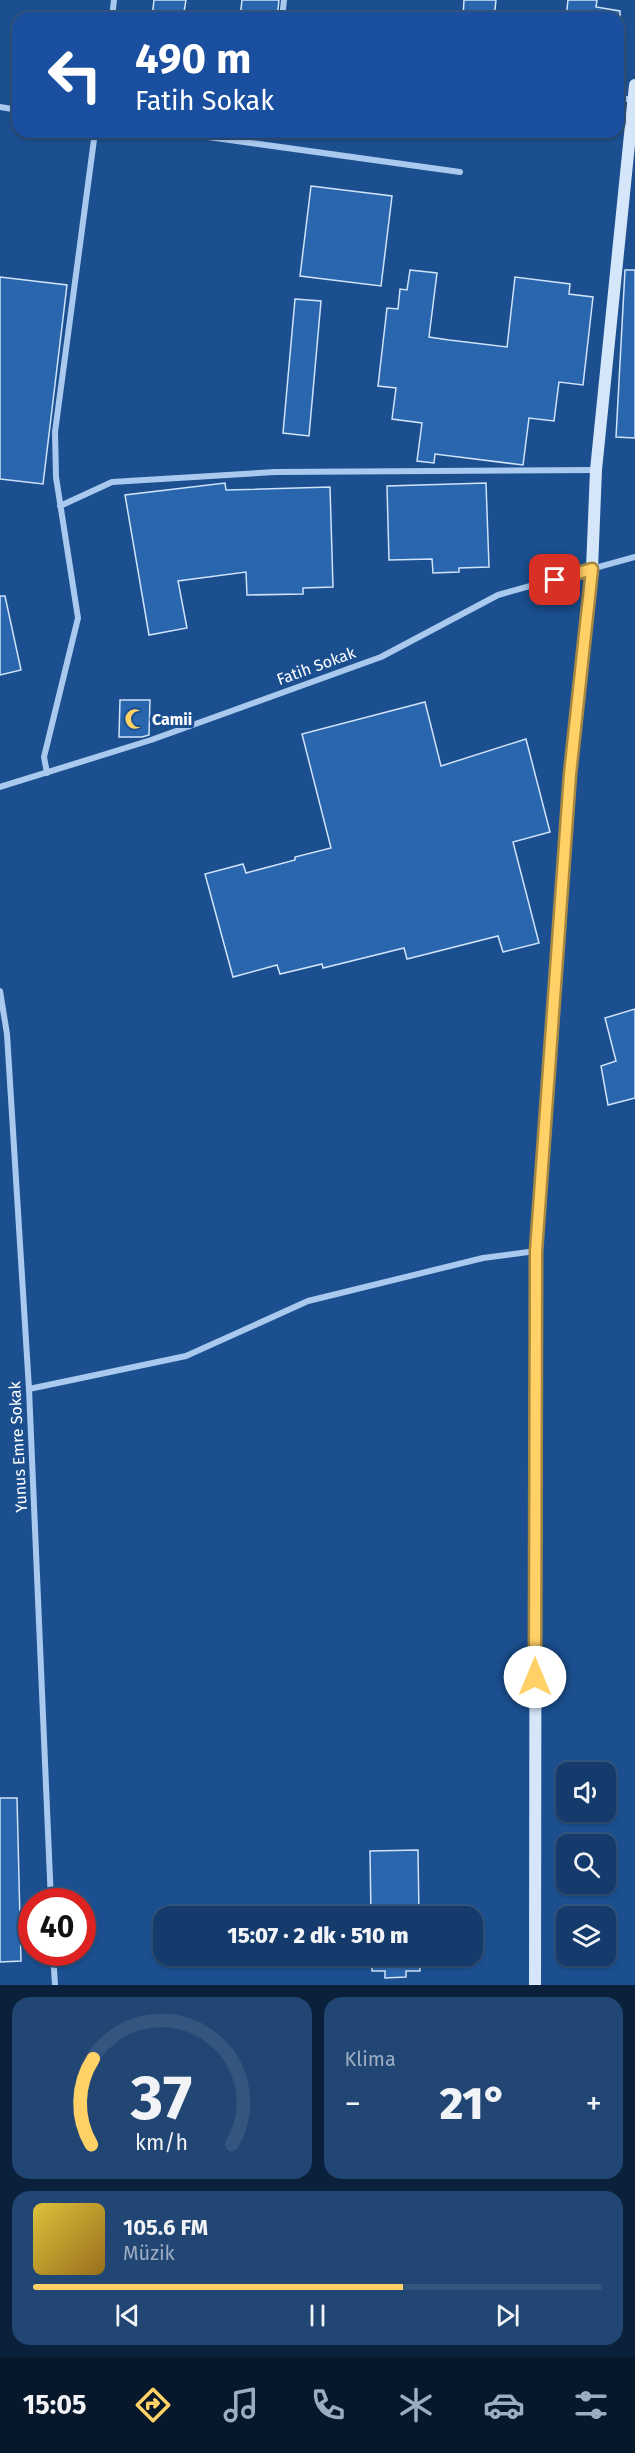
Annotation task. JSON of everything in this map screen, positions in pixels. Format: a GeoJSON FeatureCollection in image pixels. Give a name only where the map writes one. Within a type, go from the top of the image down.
{"type":"FeatureCollection","features":[{"type":"Feature","properties":{"kind":"street"},"geometry":{"type":"LineString","coordinates":[[534,1985],[536,1251],[570,774],[592,569],[596,470],[629,191],[635,85]]}},
{"type":"Feature","properties":{"kind":"street"},"geometry":{"type":"LineString","coordinates":[[47,773],[44,757],[78,618],[56,477],[55,432],[94,138]]}},
{"type":"Feature","properties":{"kind":"street"},"geometry":{"type":"LineString","coordinates":[[215,138],[460,172]]}},
{"type":"Feature","properties":{"kind":"street"},"geometry":{"type":"LineString","coordinates":[[60,506],[112,482],[275,472],[596,470]]}},
{"type":"Feature","properties":{"kind":"street","name":"Fatih Sokak"},"geometry":{"type":"LineString","coordinates":[[0,787],[151,740],[381,657],[498,595],[635,557]]}},
{"type":"Feature","properties":{"kind":"street","name":"Yunus Emre Sokak"},"geometry":{"type":"LineString","coordinates":[[0,991],[7,1035],[29,1389],[50,1888]]}},
{"type":"Feature","properties":{"kind":"street"},"geometry":{"type":"LineString","coordinates":[[29,1389],[186,1356],[308,1301],[483,1258],[536,1251]]}},
{"type":"Feature","properties":{"kind":"street"},"geometry":{"type":"LineString","coordinates":[[54,1966],[55,1985]]}},
{"type":"Feature","properties":{"kind":"building"},"geometry":{"type":"Polygon","coordinates":[[[154,0],[186,0],[184,12],[153,12],[154,0]]]}},
{"type":"Feature","properties":{"kind":"building"},"geometry":{"type":"Polygon","coordinates":[[[242,0],[279,0],[278,12],[241,12],[242,0]]]}},
{"type":"Feature","properties":{"kind":"building"},"geometry":{"type":"Polygon","coordinates":[[[464,0],[496,0],[495,12],[463,12],[464,0]]]}},
{"type":"Feature","properties":{"kind":"building"},"geometry":{"type":"Polygon","coordinates":[[[568,0],[597,0],[596,7],[620,11],[620,12],[567,12],[568,0]]]}},
{"type":"Feature","properties":{"kind":"building"},"geometry":{"type":"Polygon","coordinates":[[[311,186],[392,196],[381,286],[300,276],[311,186]]]}},
{"type":"Feature","properties":{"kind":"building"},"geometry":{"type":"Polygon","coordinates":[[[410,270],[437,273],[429,337],[449,340],[507,347],[515,277],[570,284],[569,294],[593,297],[583,385],[559,382],[554,421],[529,418],[523,465],[435,454],[434,463],[417,461],[422,423],[392,419],[396,388],[378,386],[387,308],[398,309],[400,289],[407,290],[410,270]]]}},
{"type":"Feature","properties":{"kind":"building"},"geometry":{"type":"Polygon","coordinates":[[[625,270],[635,270],[635,438],[616,437],[625,270]]]}},
{"type":"Feature","properties":{"kind":"building"},"geometry":{"type":"Polygon","coordinates":[[[0,277],[67,285],[43,484],[0,479],[0,277]]]}},
{"type":"Feature","properties":{"kind":"building"},"geometry":{"type":"Polygon","coordinates":[[[295,299],[321,301],[309,436],[283,433],[295,299]]]}},
{"type":"Feature","properties":{"kind":"building"},"geometry":{"type":"Polygon","coordinates":[[[225,483],[226,490],[330,487],[333,587],[303,588],[303,594],[247,595],[246,572],[178,581],[187,628],[149,635],[125,495],[225,483]]]}},
{"type":"Feature","properties":{"kind":"building"},"geometry":{"type":"Polygon","coordinates":[[[486,483],[489,567],[459,568],[459,572],[433,573],[432,559],[389,560],[387,486],[486,483]]]}},
{"type":"Feature","properties":{"kind":"building"},"geometry":{"type":"Polygon","coordinates":[[[0,596],[5,596],[21,670],[0,675],[0,596]]]}},
{"type":"Feature","properties":{"kind":"building","name":"Camii"},"geometry":{"type":"Polygon","coordinates":[[[120,700],[150,700],[149,735],[119,737],[120,700]]]}},
{"type":"Feature","properties":{"kind":"building"},"geometry":{"type":"Polygon","coordinates":[[[425,702],[441,766],[526,739],[550,832],[513,842],[539,943],[503,952],[498,936],[407,959],[404,948],[323,968],[322,964],[280,974],[277,965],[233,977],[205,874],[243,864],[246,873],[331,848],[302,734],[425,702]]]}},
{"type":"Feature","properties":{"kind":"building"},"geometry":{"type":"Polygon","coordinates":[[[635,1009],[635,1098],[608,1105],[601,1066],[616,1061],[605,1018],[635,1009]]]}},
{"type":"Feature","properties":{"kind":"building"},"geometry":{"type":"Polygon","coordinates":[[[0,1798],[17,1798],[18,1961],[0,1962],[0,1798]]]}},
{"type":"Feature","properties":{"kind":"building"},"geometry":{"type":"Polygon","coordinates":[[[418,1850],[419,1906],[371,1906],[370,1851],[418,1850]]]}},
{"type":"Feature","properties":{"kind":"building"},"geometry":{"type":"Polygon","coordinates":[[[372,1966],[420,1966],[420,1971],[406,1971],[406,1977],[385,1978],[385,1971],[372,1971],[372,1966]]]}},
{"type":"Feature","properties":{"kind":"place","name":"Camii"},"geometry":{"type":"Point","coordinates":[135,719]}},
{"type":"Feature","properties":{"kind":"route"},"geometry":{"type":"LineString","coordinates":[[535,1677],[536,1251],[570,774],[592,569],[555,580]]}}]}
